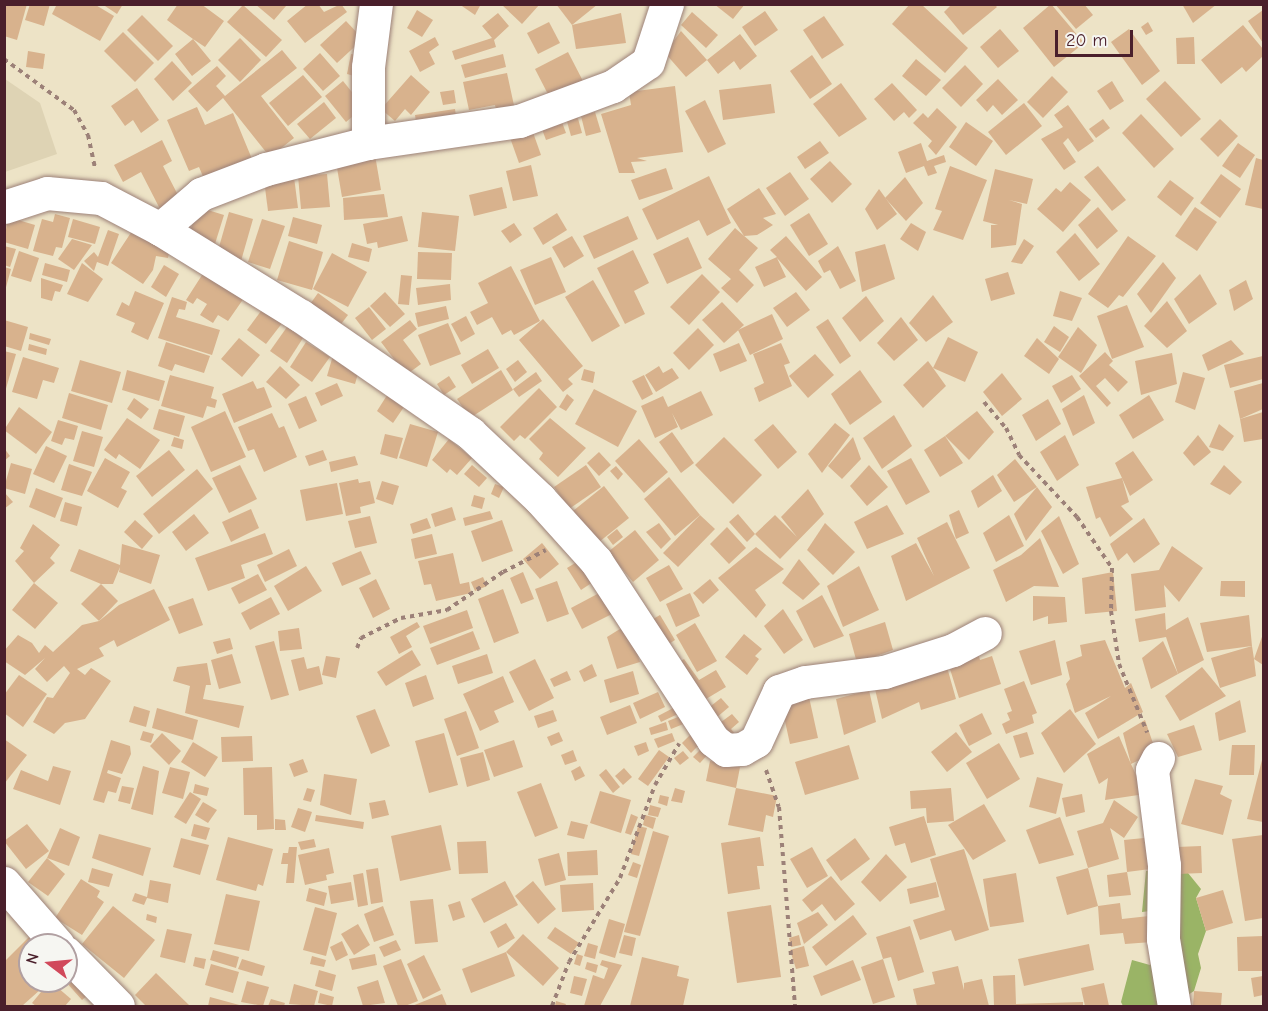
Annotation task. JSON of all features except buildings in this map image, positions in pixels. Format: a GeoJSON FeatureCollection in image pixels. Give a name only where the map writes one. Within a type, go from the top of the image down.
{"type":"FeatureCollection","features":[{"type":"Feature","properties":{"kind":"street"},"geometry":{"type":"LineString","coordinates":[[368,143],[368,67],[376,4]]}},
{"type":"Feature","properties":{"kind":"street"},"geometry":{"type":"LineString","coordinates":[[160,229],[201,194],[286,163],[368,143],[519,121],[614,86],[648,62],[667,4]]}},
{"type":"Feature","properties":{"kind":"street"},"geometry":{"type":"LineString","coordinates":[[4,207],[47,193],[101,198],[160,229],[301,316],[457,423],[540,499],[574,536],[633,612],[713,740],[726,750],[742,749],[756,741],[779,691],[805,682],[884,672],[953,650],[986,633]]}},
{"type":"Feature","properties":{"kind":"street"},"geometry":{"type":"LineString","coordinates":[[1158,758],[1152,770],[1164,865],[1163,939],[1174,1006]]}},
{"type":"Feature","properties":{"kind":"street"},"geometry":{"type":"LineString","coordinates":[[4,883],[48,933]]}},
{"type":"Feature","properties":{"kind":"street"},"geometry":{"type":"LineString","coordinates":[[78,965],[118,1006]]}},
{"type":"Feature","properties":{"kind":"path"},"geometry":{"type":"LineString","coordinates":[[4,59],[74,110],[88,135],[101,198]]}},
{"type":"Feature","properties":{"kind":"path"},"geometry":{"type":"LineString","coordinates":[[984,402],[1006,428],[1019,455],[1077,517],[1112,568],[1111,611],[1119,664],[1158,758]]}},
{"type":"Feature","properties":{"kind":"path"},"geometry":{"type":"LineString","coordinates":[[357,648],[361,638],[380,628],[422,612],[447,610],[503,572],[574,536]]}},
{"type":"Feature","properties":{"kind":"path"},"geometry":{"type":"LineString","coordinates":[[552,1006],[569,962],[620,878],[655,785],[695,714]]}},
{"type":"Feature","properties":{"kind":"path"},"geometry":{"type":"LineString","coordinates":[[756,741],[779,807],[795,1006]]}},
{"type":"Feature","properties":{"kind":"shaded area"},"geometry":{"type":"Polygon","coordinates":[[[5,79],[40,103],[57,154],[5,172],[5,79]]]}},
{"type":"Feature","properties":{"kind":"green space"},"geometry":{"type":"Polygon","coordinates":[[[1146,871],[1188,873],[1201,889],[1196,898],[1206,931],[1198,954],[1201,968],[1194,991],[1171,1006],[1123,1006],[1121,1002],[1132,960],[1150,965],[1170,945],[1159,910],[1142,912],[1146,871]]]}}]}
